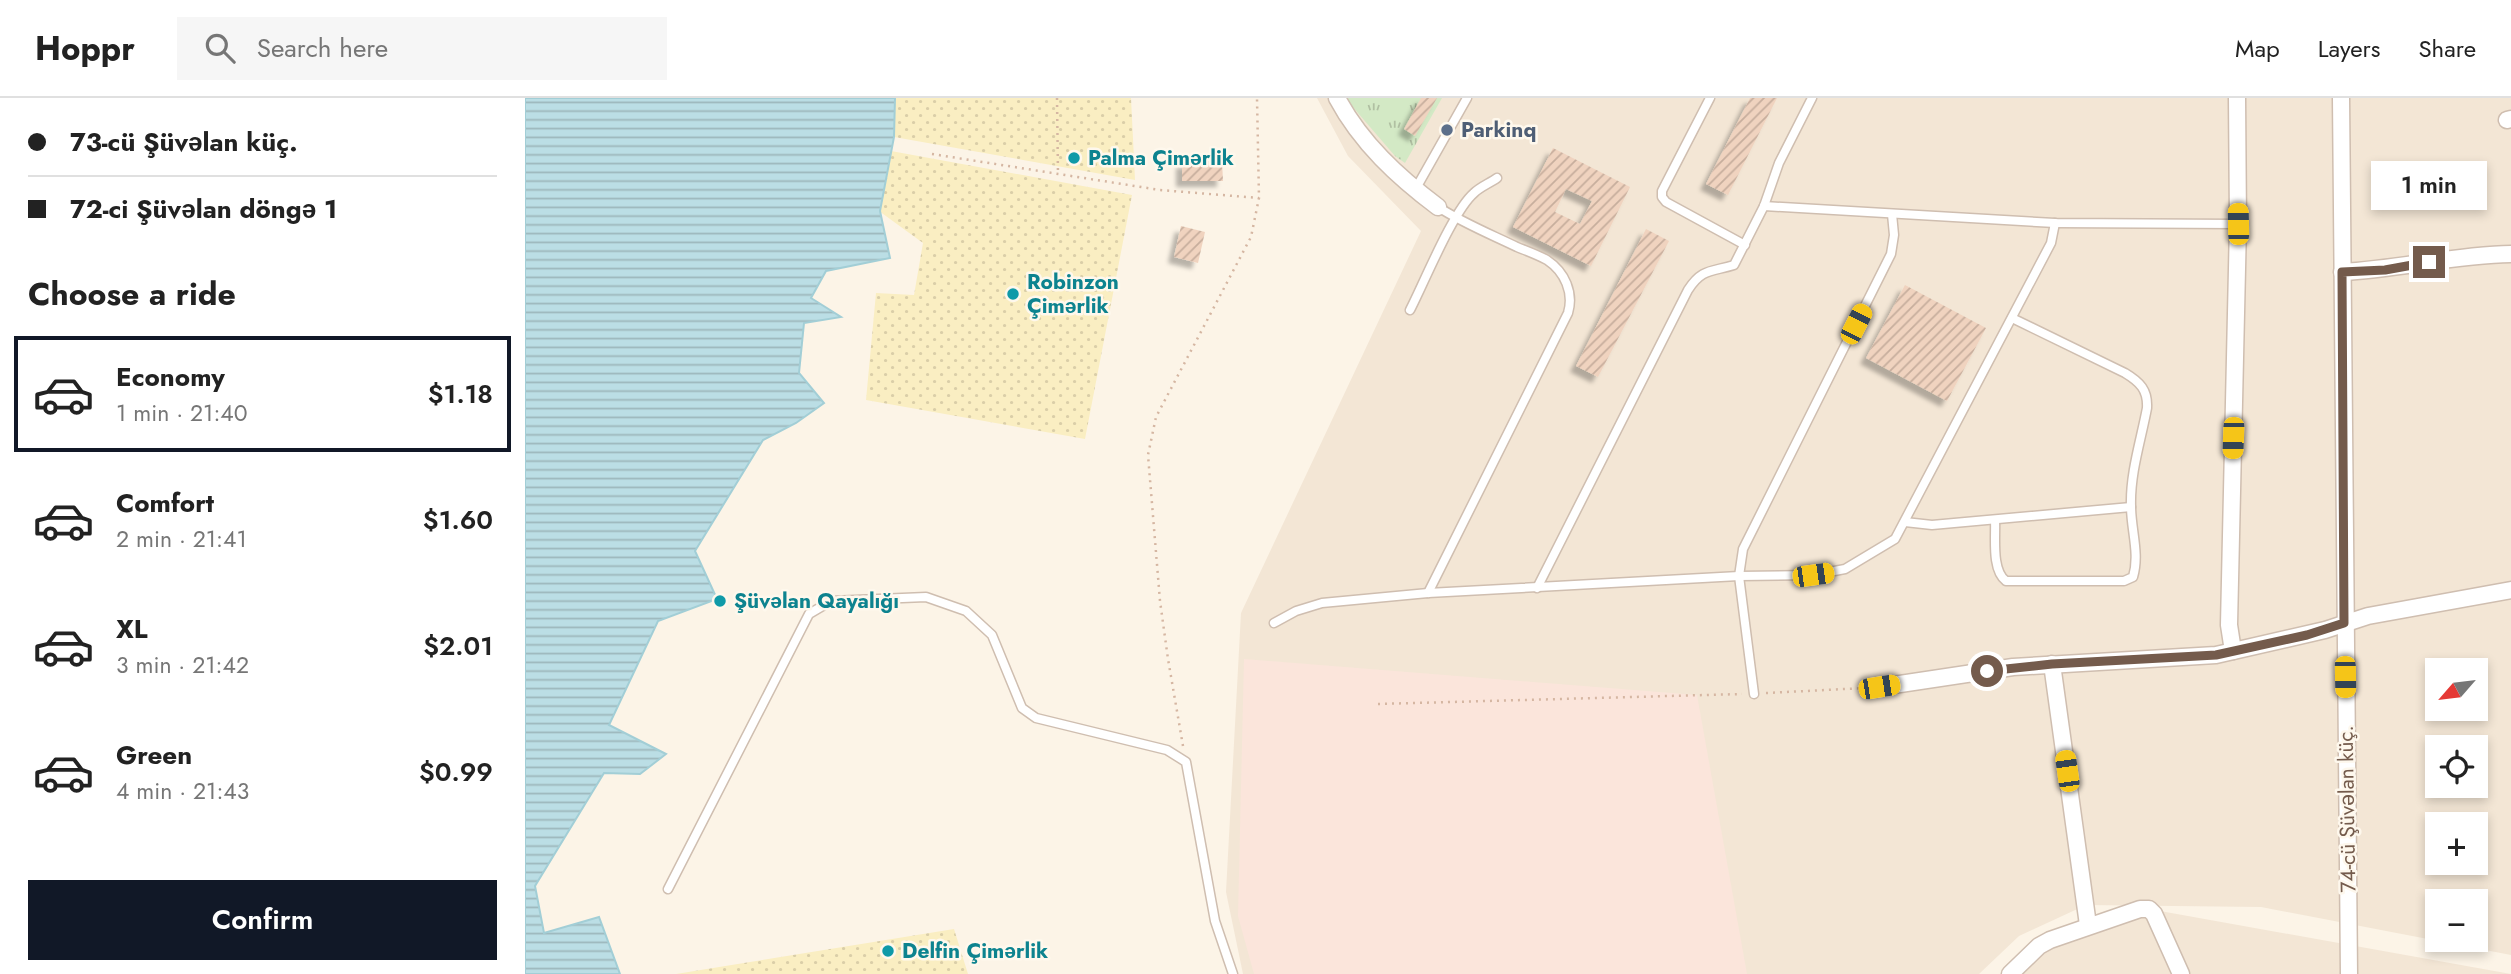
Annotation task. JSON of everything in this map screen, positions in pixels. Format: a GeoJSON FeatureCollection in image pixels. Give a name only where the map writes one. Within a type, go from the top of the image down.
{"type":"FeatureCollection","features":[{"type":"Feature","properties":{"kind":"street"},"geometry":{"type":"LineString","coordinates":[[1337,98],[1361,136],[1415,190],[1438,207]]}},
{"type":"Feature","properties":{"kind":"street"},"geometry":{"type":"LineString","coordinates":[[2233,651],[2228,625],[2238,224],[2237,98]]}},
{"type":"Feature","properties":{"kind":"street","name":"74-cü Şüvəlan küç."},"geometry":{"type":"LineString","coordinates":[[2341,98],[2349,974]]}},
{"type":"Feature","properties":{"kind":"street"},"geometry":{"type":"LineString","coordinates":[[2342,272],[2385,270],[2468,256],[2511,254]]}},
{"type":"Feature","properties":{"kind":"street"},"geometry":{"type":"LineString","coordinates":[[1879,687],[2013,667],[2198,657],[2307,635],[2368,616],[2511,590]]}},
{"type":"Feature","properties":{"kind":"street"},"geometry":{"type":"LineString","coordinates":[[2052,664],[2088,925]]}},
{"type":"Feature","properties":{"kind":"street"},"geometry":{"type":"LineString","coordinates":[[2010,974],[2039,946],[2088,925],[2140,909],[2149,909],[2159,922],[2181,974]]}},
{"type":"Feature","properties":{"kind":"lane"},"geometry":{"type":"LineString","coordinates":[[1415,190],[1467,98]]}},
{"type":"Feature","properties":{"kind":"lane"},"geometry":{"type":"LineString","coordinates":[[1710,98],[1662,191],[1662,197],[1666,202],[1745,245]]}},
{"type":"Feature","properties":{"kind":"lane"},"geometry":{"type":"LineString","coordinates":[[1537,588],[1688,290],[1701,274],[1734,265],[1764,206],[1779,163],[1812,98]]}},
{"type":"Feature","properties":{"kind":"lane"},"geometry":{"type":"LineString","coordinates":[[1410,310],[1456,219],[1474,192],[1497,178]]}},
{"type":"Feature","properties":{"kind":"lane"},"geometry":{"type":"LineString","coordinates":[[1764,206],[2056,223],[2238,224]]}},
{"type":"Feature","properties":{"kind":"lane"},"geometry":{"type":"LineString","coordinates":[[1427,593],[1568,313],[1571,301],[1569,288],[1561,273],[1548,261],[1456,219],[1438,207]]}},
{"type":"Feature","properties":{"kind":"lane"},"geometry":{"type":"LineString","coordinates":[[1754,694],[1739,576],[1743,550],[1891,254],[1894,235],[1892,214]]}},
{"type":"Feature","properties":{"kind":"lane"},"geometry":{"type":"LineString","coordinates":[[1274,624],[1296,611],[1322,603],[1427,593],[1739,576],[1813,575],[1845,569],[1895,538],[1905,522],[2051,243],[2056,223]]}},
{"type":"Feature","properties":{"kind":"lane"},"geometry":{"type":"LineString","coordinates":[[1995,520],[1997,568],[2006,581],[2123,581],[2133,577],[2136,566],[2131,507],[2132,480],[2147,408],[2144,389],[2138,380],[2125,373],[2012,318]]}},
{"type":"Feature","properties":{"kind":"lane"},"geometry":{"type":"LineString","coordinates":[[1905,522],[1932,525],[2131,507]]}},
{"type":"Feature","properties":{"kind":"lane"},"geometry":{"type":"LineString","coordinates":[[668,889],[809,614],[831,601],[926,597],[966,611],[992,635],[1022,708],[1036,718],[1167,750],[1186,762],[1215,921],[1233,974]]}},
{"type":"Feature","properties":{"kind":"path"},"geometry":{"type":"LineString","coordinates":[[1056,98],[1058,175]]}},
{"type":"Feature","properties":{"kind":"path"},"geometry":{"type":"LineString","coordinates":[[1186,762],[1160,601],[1148,455],[1156,417],[1251,237],[1259,198],[1257,98]]}},
{"type":"Feature","properties":{"kind":"path"},"geometry":{"type":"LineString","coordinates":[[932,154],[1160,190],[1259,198]]}},
{"type":"Feature","properties":{"kind":"path"},"geometry":{"type":"LineString","coordinates":[[1378,704],[1754,694],[1879,687]]}},
{"type":"Feature","properties":{"kind":"shaded area"},"geometry":{"type":"Polygon","coordinates":[[[1317,98],[2511,98],[2511,955],[2488,951],[2488,889],[2425,889],[2425,938],[2261,907],[2086,905],[2019,936],[1979,974],[1243,974],[1226,892],[1241,613],[1421,231],[1348,156],[1317,98]]]}},
{"type":"Feature","properties":{"kind":"shaded area"},"geometry":{"type":"Polygon","coordinates":[[[1244,659],[1697,695],[1747,974],[1254,974],[1238,916],[1244,659]]]}},
{"type":"Feature","properties":{"kind":"shaded area"},"geometry":{"type":"Polygon","coordinates":[[[2149,909],[2511,974],[2013,974],[2039,946],[2149,909]]]}},
{"type":"Feature","properties":{"kind":"sand","name":"Palma Çimərlik"},"geometry":{"type":"Polygon","coordinates":[[[895,98],[1131,98],[1135,180],[894,137],[895,98]]]}},
{"type":"Feature","properties":{"kind":"sand","name":"Robinzon Çimərlik"},"geometry":{"type":"Polygon","coordinates":[[[891,151],[1132,195],[1085,439],[866,400],[876,293],[914,295],[923,243],[879,211],[891,151]]]}},
{"type":"Feature","properties":{"kind":"sand","name":"Delfin Çimərlik"},"geometry":{"type":"Polygon","coordinates":[[[954,929],[968,974],[676,974],[954,929]]]}},
{"type":"Feature","properties":{"kind":"green space"},"geometry":{"type":"Polygon","coordinates":[[[1345,98],[1442,98],[1405,163],[1395,156],[1345,98]]]}},
{"type":"Feature","properties":{"kind":"water"},"geometry":{"type":"Polygon","coordinates":[[[525,98],[895,98],[894,137],[880,211],[890,258],[826,271],[811,298],[841,317],[804,323],[799,373],[824,403],[796,423],[763,440],[695,551],[717,599],[658,621],[609,725],[666,754],[640,774],[604,773],[535,886],[544,933],[599,917],[620,974],[525,974],[525,98]]]}},
{"type":"Feature","properties":{"kind":"building"},"geometry":{"type":"Polygon","coordinates":[[[1421,98],[1437,98],[1415,136],[1404,129],[1421,98]]]}},
{"type":"Feature","properties":{"kind":"building"},"geometry":{"type":"Polygon","coordinates":[[[1750,98],[1777,98],[1728,195],[1706,184],[1750,98]]]}},
{"type":"Feature","properties":{"kind":"building"},"geometry":{"type":"Polygon","coordinates":[[[1553,148],[1630,187],[1591,266],[1513,227],[1553,148]],[[1566,189],[1555,212],[1580,224],[1592,201],[1566,189]]]}},
{"type":"Feature","properties":{"kind":"building"},"geometry":{"type":"Polygon","coordinates":[[[1222,161],[1223,181],[1182,181],[1182,162],[1222,161]]]}},
{"type":"Feature","properties":{"kind":"building"},"geometry":{"type":"Polygon","coordinates":[[[1181,226],[1205,232],[1198,263],[1174,257],[1181,226]]]}},
{"type":"Feature","properties":{"kind":"building"},"geometry":{"type":"Polygon","coordinates":[[[1646,229],[1669,241],[1598,377],[1576,366],[1646,229]]]}},
{"type":"Feature","properties":{"kind":"building"},"geometry":{"type":"Polygon","coordinates":[[[1905,285],[1986,328],[1947,401],[1866,358],[1905,285]]]}},
{"type":"Feature","properties":{"kind":"place","name":"Parkinq"},"geometry":{"type":"Point","coordinates":[1447,130]}},
{"type":"Feature","properties":{"kind":"place","name":"Palma Çimərlik"},"geometry":{"type":"Point","coordinates":[1074,158]}},
{"type":"Feature","properties":{"kind":"place","name":"Robinzon Çimərlik"},"geometry":{"type":"Point","coordinates":[1013,294]}},
{"type":"Feature","properties":{"kind":"place","name":"Şüvəlan Qayalığı"},"geometry":{"type":"Point","coordinates":[720,601]}},
{"type":"Feature","properties":{"kind":"place","name":"Delfin Çimərlik"},"geometry":{"type":"Point","coordinates":[888,951]}},
{"type":"Feature","properties":{"kind":"route"},"geometry":{"type":"LineString","coordinates":[[1987,671],[2052,664],[2216,655],[2307,635],[2344,623],[2342,272],[2385,270],[2429,262]]}}]}
